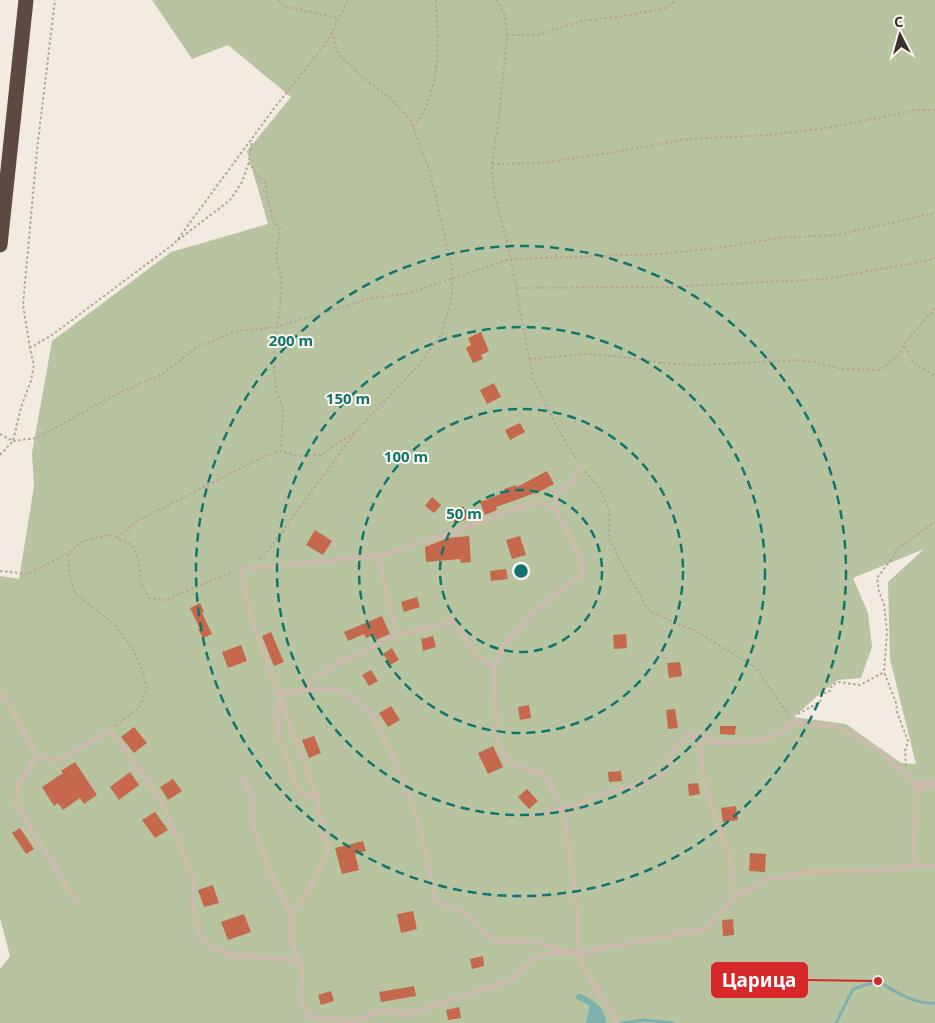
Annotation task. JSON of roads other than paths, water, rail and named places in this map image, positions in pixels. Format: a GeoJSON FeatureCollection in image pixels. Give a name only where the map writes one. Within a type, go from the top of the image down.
{"type":"FeatureCollection","features":[{"type":"Feature","properties":{"kind":"highway"},"geometry":{"type":"LineString","coordinates":[[0,245],[26,0]]}},
{"type":"Feature","properties":{"kind":"street"},"geometry":{"type":"LineString","coordinates":[[918,786],[935,784]]}},
{"type":"Feature","properties":{"kind":"lane"},"geometry":{"type":"LineString","coordinates":[[580,465],[574,480],[556,494],[556,511],[581,559],[582,574],[537,609],[506,644],[494,667],[497,742],[510,763],[544,776],[563,808],[577,908],[579,954],[583,967],[614,1018],[615,1023]]}},
{"type":"Feature","properties":{"kind":"lane"},"geometry":{"type":"LineString","coordinates":[[291,913],[307,894],[328,851],[316,796],[280,693],[253,624],[240,569],[378,556],[540,502],[556,511]]}},
{"type":"Feature","properties":{"kind":"lane"},"geometry":{"type":"LineString","coordinates":[[378,556],[397,635]]}},
{"type":"Feature","properties":{"kind":"lane"},"geometry":{"type":"LineString","coordinates":[[296,692],[332,667],[397,635],[455,621],[474,654],[494,667]]}},
{"type":"Feature","properties":{"kind":"lane"},"geometry":{"type":"LineString","coordinates":[[280,693],[317,689],[339,690],[357,701],[372,714],[398,767],[419,824],[436,902],[464,912],[492,941],[533,941],[563,952],[579,954],[706,929],[732,899],[764,880],[808,872],[888,870],[916,865],[935,866]]}},
{"type":"Feature","properties":{"kind":"lane"},"geometry":{"type":"LineString","coordinates":[[0,693],[3,695],[37,756],[51,761],[62,759],[110,730],[163,804],[194,880],[192,902],[200,938],[212,947],[230,954],[299,961]]}},
{"type":"Feature","properties":{"kind":"lane"},"geometry":{"type":"LineString","coordinates":[[280,693],[277,711],[278,735],[298,790],[306,795],[316,796]]}},
{"type":"Feature","properties":{"kind":"lane"},"geometry":{"type":"LineString","coordinates":[[530,816],[578,805],[603,793],[640,785],[657,778],[668,766],[676,745],[688,735],[698,735],[715,743],[757,741],[784,732],[792,721],[838,727],[879,750],[918,786],[913,847],[916,865]]}},
{"type":"Feature","properties":{"kind":"lane"},"geometry":{"type":"LineString","coordinates":[[698,735],[705,784],[730,856],[732,878],[737,896]]}},
{"type":"Feature","properties":{"kind":"lane"},"geometry":{"type":"LineString","coordinates":[[37,756],[18,785],[15,803],[77,903]]}},
{"type":"Feature","properties":{"kind":"lane"},"geometry":{"type":"LineString","coordinates":[[240,776],[253,798],[253,826],[272,876],[291,913],[291,941],[303,972],[300,996],[310,1018],[353,1021],[390,1008],[401,1015],[413,1013],[512,980],[536,957],[563,952]]}},
{"type":"Feature","properties":{"kind":"water"},"geometry":{"type":"Polygon","coordinates":[[[578,993],[597,1004],[603,1012],[606,1023],[586,1023],[590,1006],[575,998],[578,993]]]}},
{"type":"Feature","properties":{"kind":"waterway"},"geometry":{"type":"LineString","coordinates":[[836,1023],[853,989],[878,981],[912,1000],[935,1003]]}},
{"type":"Feature","properties":{"kind":"waterway"},"geometry":{"type":"LineString","coordinates":[[622,1023],[644,1020],[673,1023]]}},
{"type":"Feature","properties":{"kind":"place","name":"Царица"},"geometry":{"type":"Point","coordinates":[878,981]}}]}
